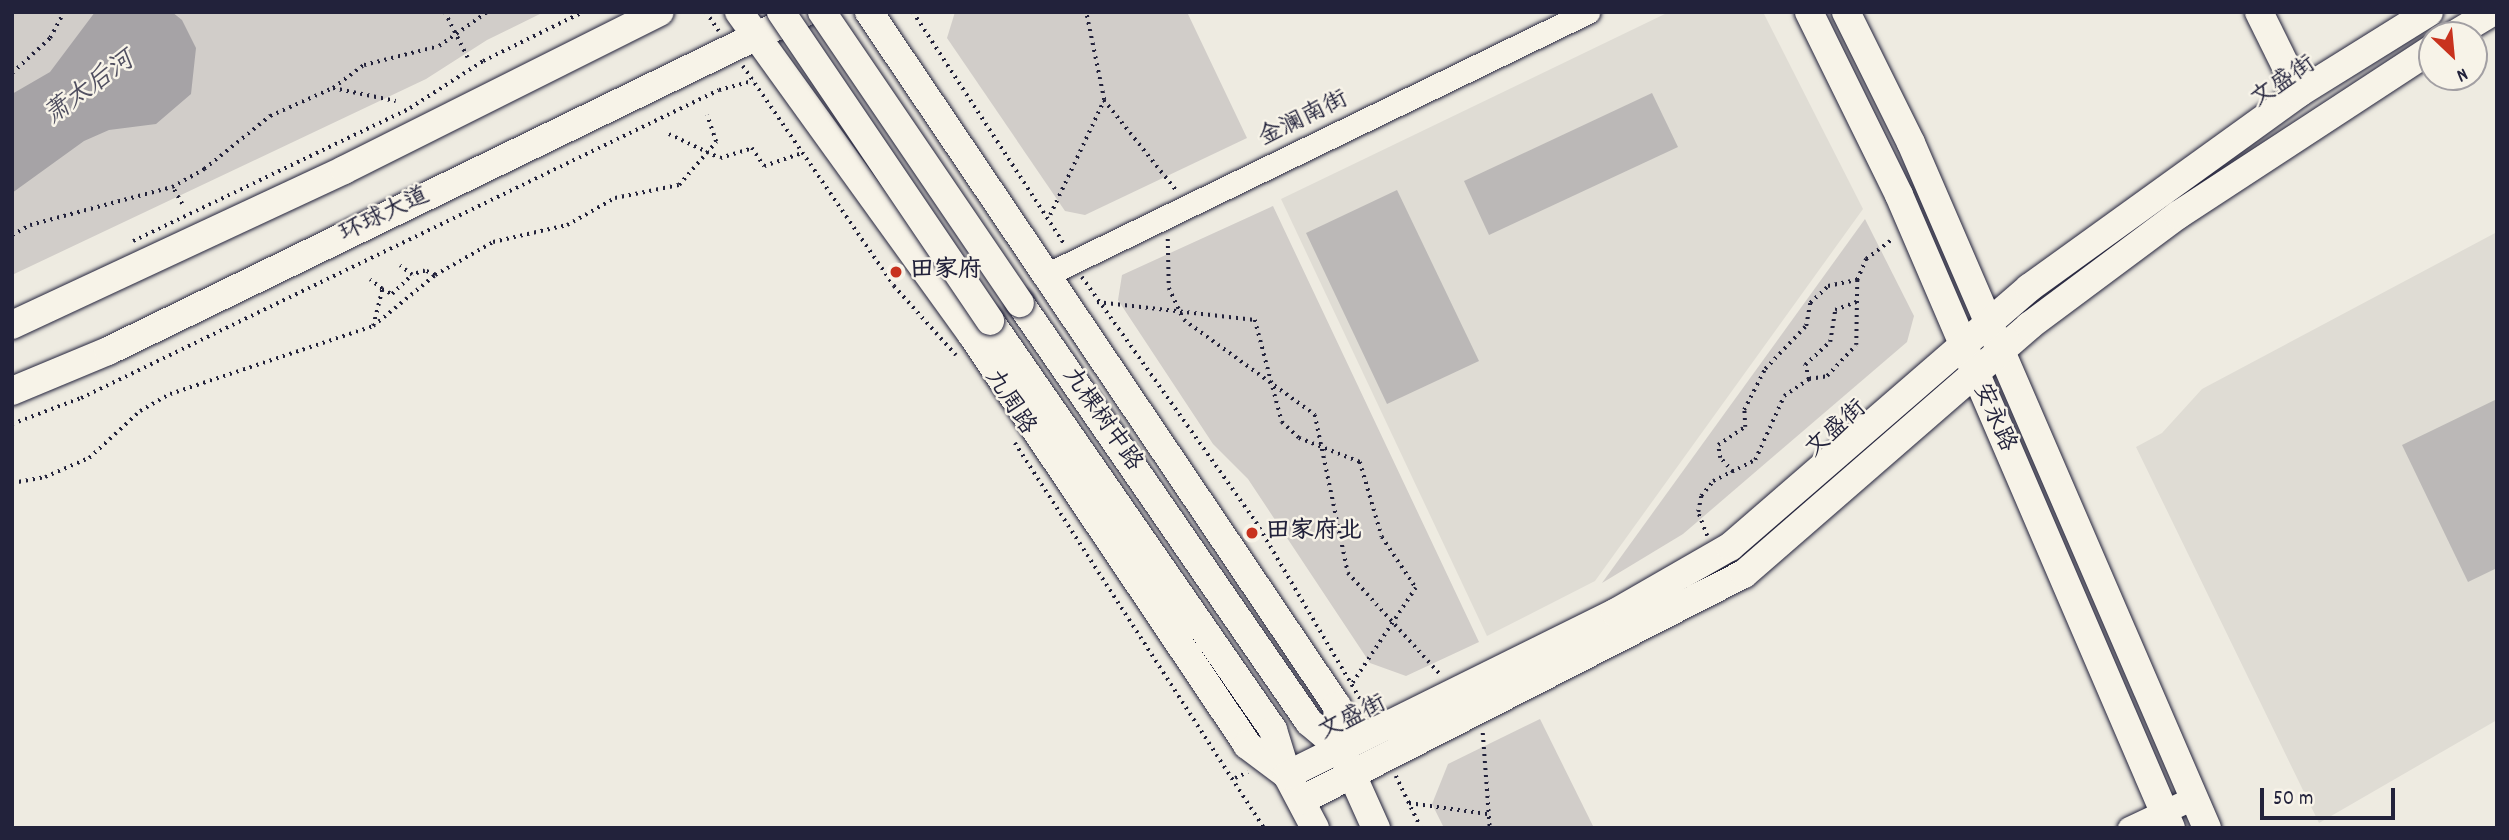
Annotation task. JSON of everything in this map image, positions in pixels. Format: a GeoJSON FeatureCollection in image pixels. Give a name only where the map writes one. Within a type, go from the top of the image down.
{"type":"FeatureCollection","features":[{"type":"Feature","properties":{"kind":"main road"},"geometry":{"type":"LineString","coordinates":[[12,325],[344,170],[660,12]]}},
{"type":"Feature","properties":{"kind":"main road"},"geometry":{"type":"LineString","coordinates":[[739,12],[972,335],[1247,745],[1279,768]]}},
{"type":"Feature","properties":{"kind":"main road","name":"九棵树中路"},"geometry":{"type":"LineString","coordinates":[[781,12],[990,321],[1273,730],[1279,768],[1302,800],[1315,828]]}},
{"type":"Feature","properties":{"kind":"main road","name":"环球大道"},"geometry":{"type":"LineString","coordinates":[[12,391],[121,345],[806,12]]}},
{"type":"Feature","properties":{"kind":"main road","name":"九棵树中路"},"geometry":{"type":"LineString","coordinates":[[822,12],[1309,722],[1340,736],[1352,775],[1376,828]]}},
{"type":"Feature","properties":{"kind":"main road"},"geometry":{"type":"LineString","coordinates":[[869,12],[1044,276],[1337,706],[1340,736]]}},
{"type":"Feature","properties":{"kind":"main road","name":"安永路"},"geometry":{"type":"LineString","coordinates":[[1809,12],[1899,195],[2167,820]]}},
{"type":"Feature","properties":{"kind":"main road","name":"安永路"},"geometry":{"type":"LineString","coordinates":[[1846,12],[1911,143],[1985,323],[2207,828]]}},
{"type":"Feature","properties":{"kind":"main road"},"geometry":{"type":"LineString","coordinates":[[2259,12],[2298,93]]}},
{"type":"Feature","properties":{"kind":"main road","name":"文盛街"},"geometry":{"type":"LineString","coordinates":[[1279,768],[1374,716],[1615,613],[1730,547],[1985,323],[2298,93],[2429,12]]}},
{"type":"Feature","properties":{"kind":"main road","name":"文盛街"},"geometry":{"type":"LineString","coordinates":[[1302,800],[1744,574],[1998,352],[2178,215],[2418,58]]}},
{"type":"Feature","properties":{"kind":"street","name":"金澜南街"},"geometry":{"type":"LineString","coordinates":[[1044,276],[1588,12]]}},
{"type":"Feature","properties":{"kind":"street"},"geometry":{"type":"LineString","coordinates":[[2129,828],[2167,820],[2193,798]]}},
{"type":"Feature","properties":{"kind":"path"},"geometry":{"type":"LineString","coordinates":[[12,73],[50,38],[64,12]]}},
{"type":"Feature","properties":{"kind":"path"},"geometry":{"type":"LineString","coordinates":[[444,12],[468,58]]}},
{"type":"Feature","properties":{"kind":"path"},"geometry":{"type":"LineString","coordinates":[[12,235],[43,221],[172,187],[204,169],[270,116],[333,89],[364,65],[422,53],[487,12]]}},
{"type":"Feature","properties":{"kind":"path"},"geometry":{"type":"LineString","coordinates":[[128,244],[410,108],[483,61],[583,12]]}},
{"type":"Feature","properties":{"kind":"path","name":"九周路"},"geometry":{"type":"LineString","coordinates":[[706,12],[894,286],[959,359]]}},
{"type":"Feature","properties":{"kind":"path"},"geometry":{"type":"LineString","coordinates":[[913,12],[1050,215],[1097,302],[1256,522],[1374,716]]}},
{"type":"Feature","properties":{"kind":"path"},"geometry":{"type":"LineString","coordinates":[[1086,12],[1104,100],[1176,190]]}},
{"type":"Feature","properties":{"kind":"path"},"geometry":{"type":"LineString","coordinates":[[12,424],[81,398],[719,90],[786,75]]}},
{"type":"Feature","properties":{"kind":"path"},"geometry":{"type":"LineString","coordinates":[[333,89],[396,101]]}},
{"type":"Feature","properties":{"kind":"path"},"geometry":{"type":"LineString","coordinates":[[1050,215],[1104,100]]}},
{"type":"Feature","properties":{"kind":"path"},"geometry":{"type":"LineString","coordinates":[[12,483],[45,477],[89,458],[139,411],[170,394],[373,326],[435,275],[493,242],[567,225],[615,198],[679,186],[716,142],[707,116]]}},
{"type":"Feature","properties":{"kind":"path"},"geometry":{"type":"LineString","coordinates":[[670,134],[720,158],[752,148],[764,166],[802,153]]}},
{"type":"Feature","properties":{"kind":"path"},"geometry":{"type":"LineString","coordinates":[[172,187],[182,204]]}},
{"type":"Feature","properties":{"kind":"path"},"geometry":{"type":"LineString","coordinates":[[1168,239],[1169,289],[1176,310],[1269,383],[1315,415],[1326,448],[1348,573],[1397,623],[1441,676]]}},
{"type":"Feature","properties":{"kind":"path"},"geometry":{"type":"LineString","coordinates":[[1708,540],[1698,512],[1700,496],[1755,460],[1784,396],[1808,380],[1827,376],[1856,345],[1857,280],[1867,258],[1893,239]]}},
{"type":"Feature","properties":{"kind":"path"},"geometry":{"type":"LineString","coordinates":[[400,266],[412,275]]}},
{"type":"Feature","properties":{"kind":"path"},"geometry":{"type":"LineString","coordinates":[[370,281],[392,295],[412,275],[425,271],[435,275]]}},
{"type":"Feature","properties":{"kind":"path"},"geometry":{"type":"LineString","coordinates":[[1733,472],[1720,458],[1718,445],[1745,427],[1744,410],[1765,369],[1806,326],[1810,303],[1828,286],[1857,280]]}},
{"type":"Feature","properties":{"kind":"path"},"geometry":{"type":"LineString","coordinates":[[373,326],[382,289]]}},
{"type":"Feature","properties":{"kind":"path"},"geometry":{"type":"LineString","coordinates":[[1808,380],[1805,365],[1830,342],[1835,310],[1858,301]]}},
{"type":"Feature","properties":{"kind":"path"},"geometry":{"type":"LineString","coordinates":[[1097,302],[1255,320],[1269,383],[1282,422],[1299,438],[1360,462],[1382,537],[1414,579],[1412,601],[1352,683]]}},
{"type":"Feature","properties":{"kind":"path","name":"九周路"},"geometry":{"type":"LineString","coordinates":[[1012,439],[1235,778],[1264,828]]}},
{"type":"Feature","properties":{"kind":"path"},"geometry":{"type":"LineString","coordinates":[[1696,546],[1714,536]]}},
{"type":"Feature","properties":{"kind":"path"},"geometry":{"type":"LineString","coordinates":[[1429,682],[1454,670]]}},
{"type":"Feature","properties":{"kind":"path","name":"文盛街"},"geometry":{"type":"LineString","coordinates":[[1340,736],[1374,716]]}},
{"type":"Feature","properties":{"kind":"path"},"geometry":{"type":"LineString","coordinates":[[1483,731],[1490,828]]}},
{"type":"Feature","properties":{"kind":"path"},"geometry":{"type":"LineString","coordinates":[[1387,757],[1421,828]]}},
{"type":"Feature","properties":{"kind":"path"},"geometry":{"type":"LineString","coordinates":[[1235,778],[1279,768]]}},
{"type":"Feature","properties":{"kind":"path"},"geometry":{"type":"LineString","coordinates":[[1409,803],[1487,814]]}},
{"type":"Feature","properties":{"kind":"shaded area"},"geometry":{"type":"Polygon","coordinates":[[[544,12],[487,40],[426,79],[12,275],[14,13],[544,12]]]}},
{"type":"Feature","properties":{"kind":"shaded area"},"geometry":{"type":"Polygon","coordinates":[[[955,12],[1187,12],[1247,138],[1085,215],[1065,211],[947,38],[955,12]]]}},
{"type":"Feature","properties":{"kind":"shaded area"},"geometry":{"type":"Polygon","coordinates":[[[1669,12],[1763,12],[1863,209],[1595,581],[1487,636],[1281,199],[1669,12]]]}},
{"type":"Feature","properties":{"kind":"shaded area"},"geometry":{"type":"Polygon","coordinates":[[[1273,206],[1479,642],[1406,676],[1370,663],[1248,479],[1213,444],[1118,300],[1122,275],[1273,206]]]}},
{"type":"Feature","properties":{"kind":"shaded area"},"geometry":{"type":"Polygon","coordinates":[[[1865,219],[1914,316],[1907,342],[1683,534],[1602,583],[1865,219]]]}},
{"type":"Feature","properties":{"kind":"shaded area"},"geometry":{"type":"Polygon","coordinates":[[[2497,232],[2497,720],[2319,823],[2136,447],[2162,433],[2202,389],[2497,232]]]}},
{"type":"Feature","properties":{"kind":"shaded area"},"geometry":{"type":"Polygon","coordinates":[[[1540,719],[1594,828],[1444,828],[1432,804],[1448,764],[1540,719]]]}},
{"type":"Feature","properties":{"kind":"water","name":"萧太后河"},"geometry":{"type":"Polygon","coordinates":[[[95,12],[172,12],[182,20],[196,48],[191,94],[156,124],[109,130],[84,141],[12,193],[12,94],[50,72],[95,12]]]}},
{"type":"Feature","properties":{"kind":"building"},"geometry":{"type":"Polygon","coordinates":[[[1652,93],[1678,147],[1489,235],[1464,181],[1652,93]]]}},
{"type":"Feature","properties":{"kind":"building"},"geometry":{"type":"Polygon","coordinates":[[[1397,190],[1479,361],[1387,404],[1306,233],[1397,190]]]}},
{"type":"Feature","properties":{"kind":"building"},"geometry":{"type":"Polygon","coordinates":[[[2497,399],[2497,568],[2468,582],[2402,445],[2497,399]]]}},
{"type":"Feature","properties":{"kind":"place","name":"田家府"},"geometry":{"type":"Point","coordinates":[896,272]}},
{"type":"Feature","properties":{"kind":"place","name":"田家府北"},"geometry":{"type":"Point","coordinates":[1252,533]}}]}
